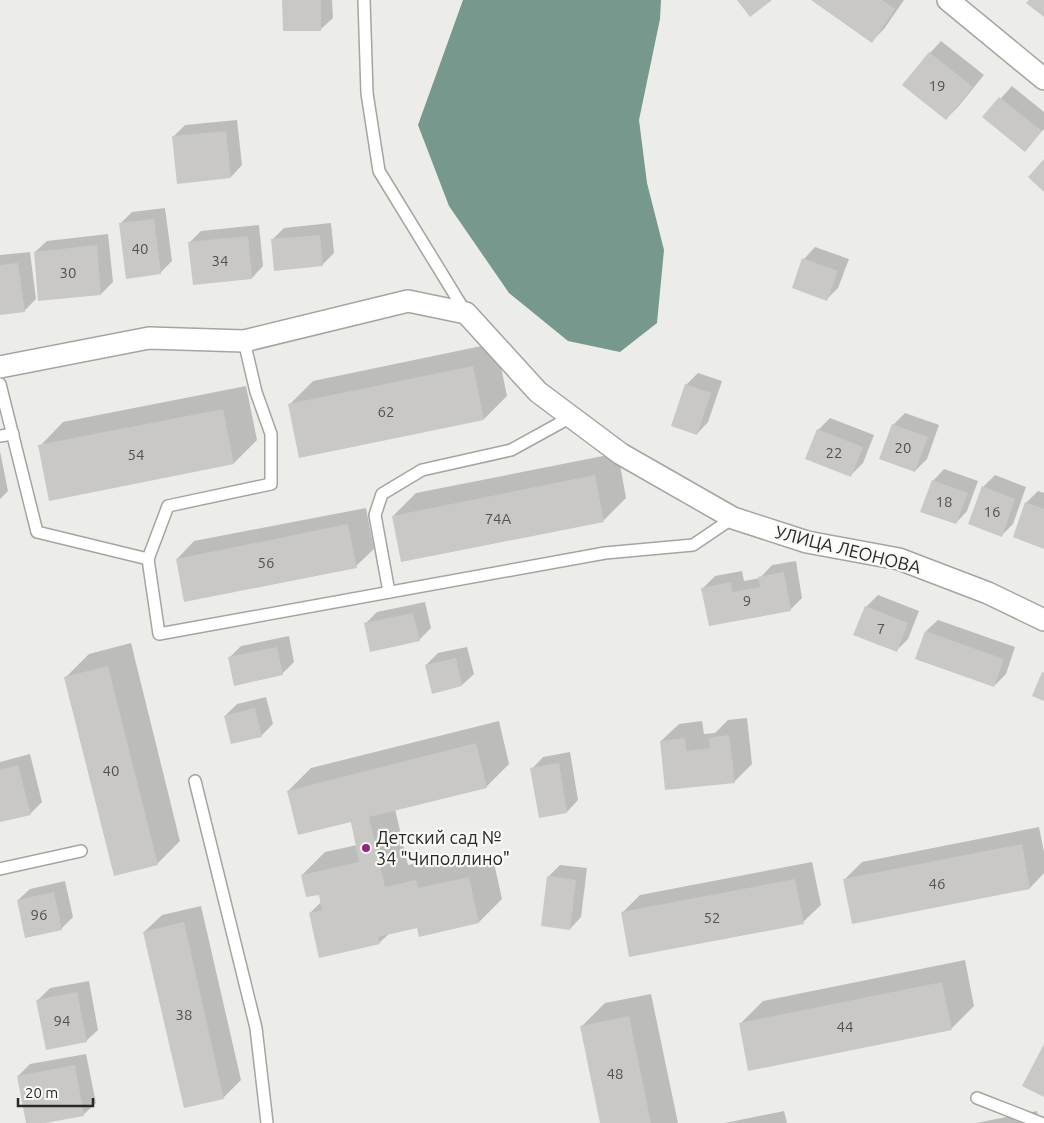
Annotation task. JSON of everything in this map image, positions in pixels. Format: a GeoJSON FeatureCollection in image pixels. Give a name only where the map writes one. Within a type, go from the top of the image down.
{"type":"FeatureCollection","features":[{"type":"Feature","properties":{"kind":"street"},"geometry":{"type":"LineString","coordinates":[[948,0],[1044,80]]}},
{"type":"Feature","properties":{"kind":"street"},"geometry":{"type":"LineString","coordinates":[[0,367],[150,338],[244,341],[408,301],[466,313]]}},
{"type":"Feature","properties":{"kind":"street","name":"УЛИЦА ЛЕОНОВА"},"geometry":{"type":"LineString","coordinates":[[466,313],[538,392],[621,454],[733,518],[807,542],[899,559],[988,593],[1044,620]]}},
{"type":"Feature","properties":{"kind":"lane"},"geometry":{"type":"LineString","coordinates":[[364,0],[367,93],[379,170],[466,313]]}},
{"type":"Feature","properties":{"kind":"lane"},"geometry":{"type":"LineString","coordinates":[[244,341],[256,392],[271,434],[271,484],[168,506],[148,559],[159,634],[604,553],[693,545],[733,518]]}},
{"type":"Feature","properties":{"kind":"lane"},"geometry":{"type":"LineString","coordinates":[[0,384],[37,532],[148,559]]}},
{"type":"Feature","properties":{"kind":"lane"},"geometry":{"type":"LineString","coordinates":[[389,592],[375,515],[382,494],[422,470],[511,450],[571,417]]}},
{"type":"Feature","properties":{"kind":"lane"},"geometry":{"type":"LineString","coordinates":[[0,436],[13,434]]}},
{"type":"Feature","properties":{"kind":"lane"},"geometry":{"type":"LineString","coordinates":[[195,781],[256,1028],[268,1123]]}},
{"type":"Feature","properties":{"kind":"lane"},"geometry":{"type":"LineString","coordinates":[[0,868],[81,851]]}},
{"type":"Feature","properties":{"kind":"lane"},"geometry":{"type":"LineString","coordinates":[[978,1098],[1041,1123]]}},
{"type":"Feature","properties":{"kind":"shaded area"},"geometry":{"type":"Polygon","coordinates":[[[463,0],[661,0],[660,19],[639,120],[647,183],[664,250],[657,323],[620,352],[568,341],[509,293],[449,206],[418,125],[463,0]]]}},
{"type":"Feature","properties":{"kind":"building"},"geometry":{"type":"Polygon","coordinates":[[[282,0],[321,0],[321,31],[283,31],[282,0]]]}},
{"type":"Feature","properties":{"kind":"building"},"geometry":{"type":"Polygon","coordinates":[[[737,0],[772,0],[750,17],[737,0]]]}},
{"type":"Feature","properties":{"kind":"building"},"geometry":{"type":"Polygon","coordinates":[[[811,0],[882,0],[895,9],[872,43],[811,0]]]}},
{"type":"Feature","properties":{"kind":"building"},"geometry":{"type":"Polygon","coordinates":[[[1029,0],[1044,0],[1044,17],[1026,3],[1029,0]]]}},
{"type":"Feature","properties":{"kind":"building"},"geometry":{"type":"Polygon","coordinates":[[[929,52],[973,87],[946,120],[902,85],[929,52]]]}},
{"type":"Feature","properties":{"kind":"building"},"geometry":{"type":"Polygon","coordinates":[[[999,97],[1042,131],[1025,152],[982,117],[999,97]]]}},
{"type":"Feature","properties":{"kind":"building"},"geometry":{"type":"Polygon","coordinates":[[[226,131],[231,178],[177,184],[172,136],[226,131]]]}},
{"type":"Feature","properties":{"kind":"building"},"geometry":{"type":"Polygon","coordinates":[[[1044,159],[1044,192],[1028,177],[1044,159]]]}},
{"type":"Feature","properties":{"kind":"building"},"geometry":{"type":"Polygon","coordinates":[[[154,219],[161,274],[126,279],[119,223],[154,219]]]}},
{"type":"Feature","properties":{"kind":"building"},"geometry":{"type":"Polygon","coordinates":[[[320,235],[323,266],[274,271],[271,239],[320,235]]]}},
{"type":"Feature","properties":{"kind":"building"},"geometry":{"type":"Polygon","coordinates":[[[248,236],[252,279],[193,285],[188,242],[248,236]]]}},
{"type":"Feature","properties":{"kind":"building"},"geometry":{"type":"Polygon","coordinates":[[[97,245],[101,295],[38,301],[34,252],[97,245]]]}},
{"type":"Feature","properties":{"kind":"building"},"geometry":{"type":"Polygon","coordinates":[[[802,258],[838,271],[827,301],[792,288],[802,258]]]}},
{"type":"Feature","properties":{"kind":"building"},"geometry":{"type":"Polygon","coordinates":[[[18,263],[25,312],[0,315],[0,265],[18,263]]]}},
{"type":"Feature","properties":{"kind":"building"},"geometry":{"type":"Polygon","coordinates":[[[473,366],[484,420],[299,458],[288,404],[473,366]]]}},
{"type":"Feature","properties":{"kind":"building"},"geometry":{"type":"Polygon","coordinates":[[[685,384],[711,393],[697,435],[671,426],[685,384]]]}},
{"type":"Feature","properties":{"kind":"building"},"geometry":{"type":"Polygon","coordinates":[[[223,409],[234,464],[49,501],[38,445],[223,409]]]}},
{"type":"Feature","properties":{"kind":"building"},"geometry":{"type":"Polygon","coordinates":[[[892,424],[928,437],[915,472],[879,459],[892,424]]]}},
{"type":"Feature","properties":{"kind":"building"},"geometry":{"type":"Polygon","coordinates":[[[817,429],[863,447],[851,477],[805,459],[817,429]]]}},
{"type":"Feature","properties":{"kind":"building"},"geometry":{"type":"Polygon","coordinates":[[[595,475],[604,522],[401,562],[392,516],[595,475]]]}},
{"type":"Feature","properties":{"kind":"building"},"geometry":{"type":"Polygon","coordinates":[[[932,480],[968,493],[956,524],[920,512],[932,480]]]}},
{"type":"Feature","properties":{"kind":"building"},"geometry":{"type":"Polygon","coordinates":[[[982,486],[1015,499],[1002,537],[968,524],[982,486]]]}},
{"type":"Feature","properties":{"kind":"building"},"geometry":{"type":"Polygon","coordinates":[[[1025,502],[1044,509],[1044,549],[1013,537],[1025,502]]]}},
{"type":"Feature","properties":{"kind":"building"},"geometry":{"type":"Polygon","coordinates":[[[348,524],[357,568],[184,602],[176,559],[348,524]]]}},
{"type":"Feature","properties":{"kind":"building"},"geometry":{"type":"Polygon","coordinates":[[[784,572],[791,611],[709,626],[701,588],[731,582],[732,592],[760,587],[758,577],[784,572]]]}},
{"type":"Feature","properties":{"kind":"building"},"geometry":{"type":"Polygon","coordinates":[[[865,606],[908,623],[897,652],[853,635],[865,606]]]}},
{"type":"Feature","properties":{"kind":"building"},"geometry":{"type":"Polygon","coordinates":[[[413,613],[420,641],[370,652],[364,623],[413,613]]]}},
{"type":"Feature","properties":{"kind":"building"},"geometry":{"type":"Polygon","coordinates":[[[925,631],[1004,659],[994,687],[915,659],[925,631]]]}},
{"type":"Feature","properties":{"kind":"building"},"geometry":{"type":"Polygon","coordinates":[[[277,647],[283,675],[234,686],[228,657],[277,647]]]}},
{"type":"Feature","properties":{"kind":"building"},"geometry":{"type":"Polygon","coordinates":[[[456,658],[462,686],[432,694],[425,665],[456,658]]]}},
{"type":"Feature","properties":{"kind":"building"},"geometry":{"type":"Polygon","coordinates":[[[108,666],[158,865],[114,876],[64,677],[108,666]]]}},
{"type":"Feature","properties":{"kind":"building"},"geometry":{"type":"Polygon","coordinates":[[[1042,672],[1044,673],[1044,701],[1032,696],[1042,672]]]}},
{"type":"Feature","properties":{"kind":"building"},"geometry":{"type":"Polygon","coordinates":[[[255,708],[262,737],[231,744],[224,716],[255,708]]]}},
{"type":"Feature","properties":{"kind":"building"},"geometry":{"type":"Polygon","coordinates":[[[729,735],[735,783],[665,790],[660,741],[685,738],[686,751],[710,748],[709,738],[729,735]]]}},
{"type":"Feature","properties":{"kind":"building","name":"Детский сад № 34 \"Чиполлино\""},"geometry":{"type":"Polygon","coordinates":[[[476,743],[487,788],[369,817],[385,887],[416,880],[418,888],[469,877],[479,923],[419,937],[417,928],[378,937],[380,944],[319,958],[309,913],[322,910],[319,895],[306,897],[301,875],[359,862],[351,822],[298,835],[287,791],[476,743]]]}},
{"type":"Feature","properties":{"kind":"building"},"geometry":{"type":"Polygon","coordinates":[[[559,763],[567,813],[539,818],[530,768],[559,763]]]}},
{"type":"Feature","properties":{"kind":"building"},"geometry":{"type":"Polygon","coordinates":[[[18,765],[31,815],[0,822],[0,770],[18,765]]]}},
{"type":"Feature","properties":{"kind":"building"},"geometry":{"type":"Polygon","coordinates":[[[1022,844],[1030,889],[852,924],[843,879],[1022,844]]]}},
{"type":"Feature","properties":{"kind":"building"},"geometry":{"type":"Polygon","coordinates":[[[547,876],[576,880],[570,930],[541,926],[547,876]]]}},
{"type":"Feature","properties":{"kind":"building"},"geometry":{"type":"Polygon","coordinates":[[[795,879],[804,924],[629,957],[621,912],[795,879]]]}},
{"type":"Feature","properties":{"kind":"building"},"geometry":{"type":"Polygon","coordinates":[[[54,892],[62,930],[25,938],[17,900],[54,892]]]}},
{"type":"Feature","properties":{"kind":"building"},"geometry":{"type":"Polygon","coordinates":[[[184,922],[224,1099],[184,1108],[143,932],[184,922]]]}},
{"type":"Feature","properties":{"kind":"building"},"geometry":{"type":"Polygon","coordinates":[[[942,982],[952,1030],[748,1071],[739,1023],[942,982]]]}},
{"type":"Feature","properties":{"kind":"building"},"geometry":{"type":"Polygon","coordinates":[[[77,992],[87,1042],[46,1050],[36,1000],[77,992]]]}},
{"type":"Feature","properties":{"kind":"building"},"geometry":{"type":"Polygon","coordinates":[[[629,1016],[651,1123],[600,1123],[580,1026],[629,1016]]]}},
{"type":"Feature","properties":{"kind":"building"},"geometry":{"type":"Polygon","coordinates":[[[1044,1044],[1044,1097],[1022,1086],[1044,1044]]]}},
{"type":"Feature","properties":{"kind":"building"},"geometry":{"type":"Polygon","coordinates":[[[75,1065],[84,1116],[45,1123],[26,1123],[17,1076],[75,1065]]]}},
{"type":"Feature","properties":{"kind":"place","name":"Детский сад № 34 \"Чиполлино\""},"geometry":{"type":"Point","coordinates":[366,848]}}]}
